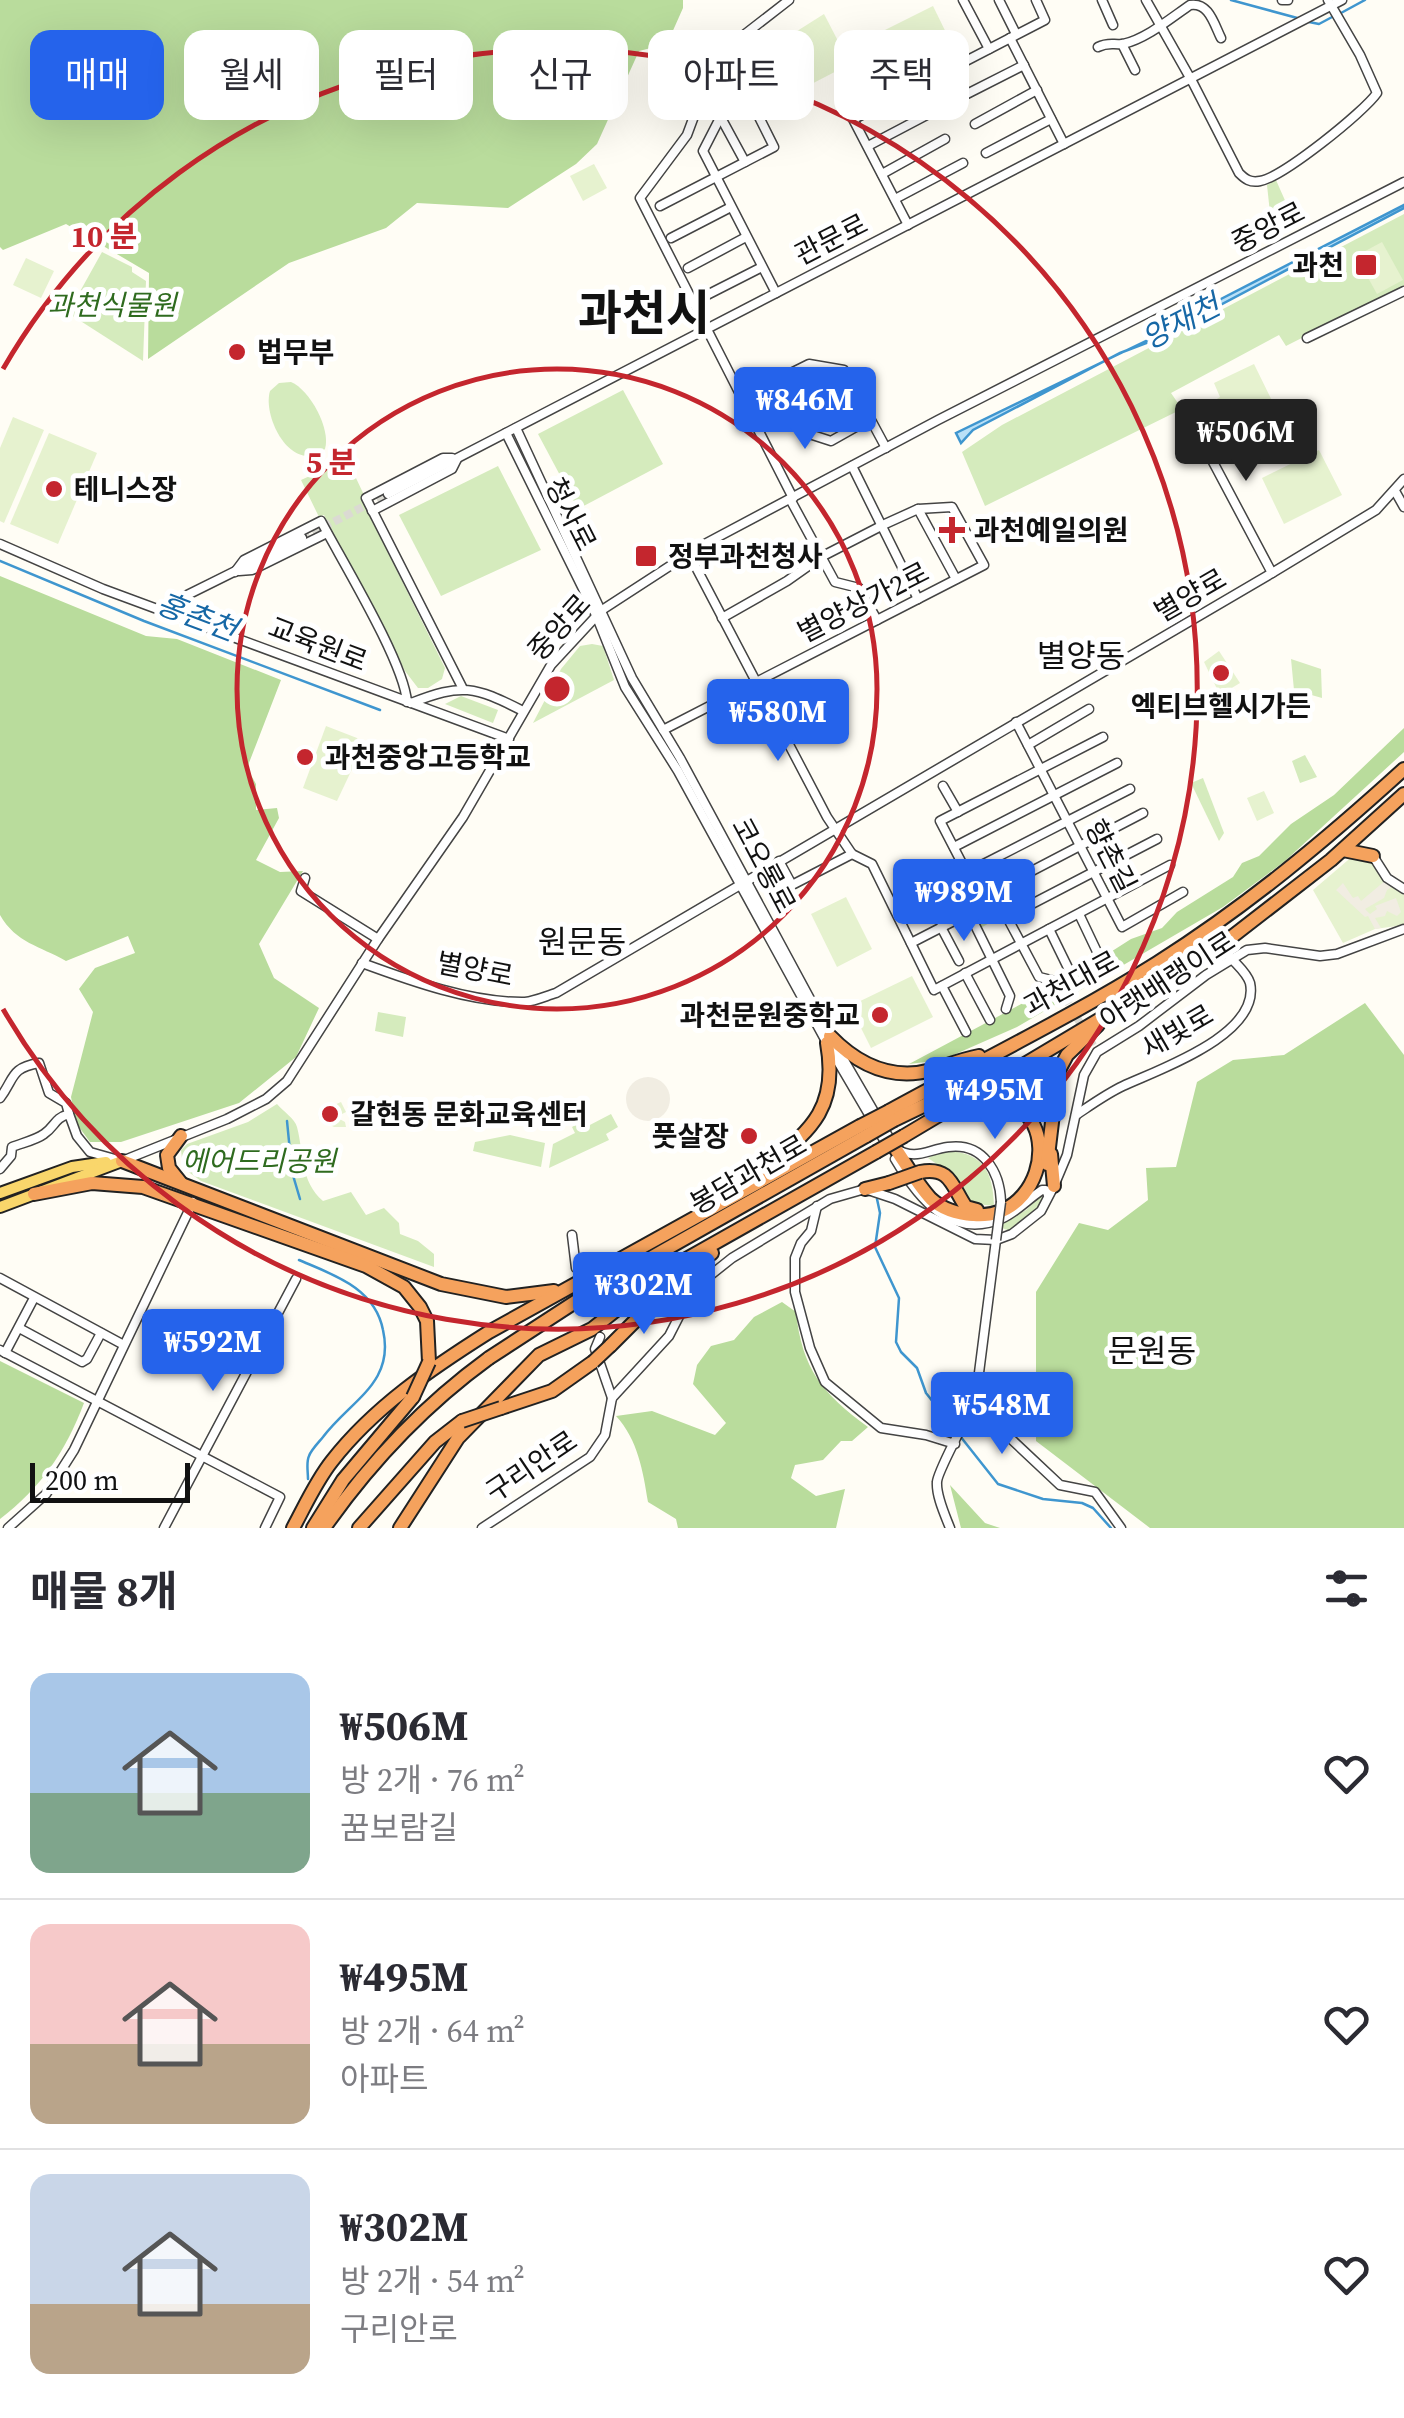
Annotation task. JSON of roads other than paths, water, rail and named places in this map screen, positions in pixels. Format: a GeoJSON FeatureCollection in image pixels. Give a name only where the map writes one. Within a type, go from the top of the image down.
{"type":"FeatureCollection","features":[{"type":"Feature","properties":{"kind":"highway","name":"과천대로"},"geometry":{"type":"LineString","coordinates":[[292,1528],[329,1464],[382,1409],[439,1364],[732,1195],[863,1131],[1156,964],[1254,897],[1322,843],[1404,768]]}},
{"type":"Feature","properties":{"kind":"highway","name":"과천대로"},"geometry":{"type":"LineString","coordinates":[[854,1166],[1211,953],[1343,850],[1404,794]]}},
{"type":"Feature","properties":{"kind":"highway"},"geometry":{"type":"LineString","coordinates":[[1343,850],[1376,862]]}},
{"type":"Feature","properties":{"kind":"highway"},"geometry":{"type":"LineString","coordinates":[[1045,1194],[1058,1072],[1067,1056],[1114,1010]]}},
{"type":"Feature","properties":{"kind":"highway"},"geometry":{"type":"LineString","coordinates":[[828,1040],[848,1055],[888,1073],[926,1071],[992,1055]]}},
{"type":"Feature","properties":{"kind":"highway"},"geometry":{"type":"LineString","coordinates":[[732,1195],[797,1143],[818,1118],[830,1082],[828,1040]]}},
{"type":"Feature","properties":{"kind":"highway"},"geometry":{"type":"LineString","coordinates":[[892,1115],[1040,1052]]}},
{"type":"Feature","properties":{"kind":"highway"},"geometry":{"type":"LineString","coordinates":[[895,1148],[921,1186],[944,1208],[985,1216],[1028,1190],[1039,1163],[1038,1140],[1026,1114],[1001,1100],[984,1100],[904,1136]]}},
{"type":"Feature","properties":{"kind":"highway","name":"봉담과천로"},"geometry":{"type":"LineString","coordinates":[[324,1528],[397,1435],[445,1390],[592,1291],[863,1131]]}},
{"type":"Feature","properties":{"kind":"highway"},"geometry":{"type":"LineString","coordinates":[[181,1136],[167,1155],[174,1179],[183,1185]]}},
{"type":"Feature","properties":{"kind":"highway"},"geometry":{"type":"LineString","coordinates":[[1049,1146],[1058,1159],[1066,1155]]}},
{"type":"Feature","properties":{"kind":"highway"},"geometry":{"type":"LineString","coordinates":[[1045,1194],[1042,1181],[1049,1146]]}},
{"type":"Feature","properties":{"kind":"highway"},"geometry":{"type":"LineString","coordinates":[[122,1161],[405,1271],[475,1293],[506,1298],[576,1286]]}},
{"type":"Feature","properties":{"kind":"highway"},"geometry":{"type":"LineString","coordinates":[[122,1161],[125,1170],[143,1186]]}},
{"type":"Feature","properties":{"kind":"highway"},"geometry":{"type":"LineString","coordinates":[[359,1528],[435,1442],[462,1421],[552,1390],[593,1362],[605,1342],[714,1252],[838,1182],[854,1166]]}},
{"type":"Feature","properties":{"kind":"highway"},"geometry":{"type":"LineString","coordinates":[[400,1528],[436,1468],[468,1426],[539,1355],[592,1329],[667,1270],[854,1166]]}},
{"type":"Feature","properties":{"kind":"highway"},"geometry":{"type":"LineString","coordinates":[[865,1190],[886,1188],[931,1170],[945,1174],[956,1185],[962,1201],[975,1210],[1003,1205]]}},
{"type":"Feature","properties":{"kind":"highway"},"geometry":{"type":"LineString","coordinates":[[34,1194],[92,1183],[143,1186],[366,1266],[404,1287],[428,1321],[429,1362],[413,1398],[343,1480],[313,1528]]}},
{"type":"Feature","properties":{"kind":"main road"},"geometry":{"type":"LineString","coordinates":[[0,1193],[122,1161]]}},
{"type":"Feature","properties":{"kind":"main road"},"geometry":{"type":"LineString","coordinates":[[0,1207],[72,1173]]}},
{"type":"Feature","properties":{"kind":"street"},"geometry":{"type":"LineString","coordinates":[[790,0],[740,38],[724,56],[702,92],[687,134],[640,198],[821,557],[835,582],[859,588],[876,620]]}},
{"type":"Feature","properties":{"kind":"street"},"geometry":{"type":"LineString","coordinates":[[963,0],[989,49]]}},
{"type":"Feature","properties":{"kind":"street"},"geometry":{"type":"LineString","coordinates":[[999,0],[1024,65],[1064,144]]}},
{"type":"Feature","properties":{"kind":"street"},"geometry":{"type":"LineString","coordinates":[[969,59],[1045,20],[1036,0]]}},
{"type":"Feature","properties":{"kind":"street"},"geometry":{"type":"LineString","coordinates":[[1102,0],[1114,25]]}},
{"type":"Feature","properties":{"kind":"street"},"geometry":{"type":"LineString","coordinates":[[1146,0],[1239,172],[1252,182],[1292,166],[1373,98],[1377,89],[1332,7],[1342,0]]}},
{"type":"Feature","properties":{"kind":"street"},"geometry":{"type":"LineString","coordinates":[[1098,47],[1108,42],[1122,44],[1198,4],[1206,8],[1221,38]]}},
{"type":"Feature","properties":{"kind":"street","name":"관문로"},"geometry":{"type":"LineString","coordinates":[[388,494],[1332,7]]}},
{"type":"Feature","properties":{"kind":"street"},"geometry":{"type":"LineString","coordinates":[[1122,44],[1135,70]]}},
{"type":"Feature","properties":{"kind":"street"},"geometry":{"type":"LineString","coordinates":[[969,93],[1024,65]]}},
{"type":"Feature","properties":{"kind":"street"},"geometry":{"type":"LineString","coordinates":[[975,124],[1036,90]]}},
{"type":"Feature","properties":{"kind":"street"},"geometry":{"type":"LineString","coordinates":[[1346,102],[1353,115]]}},
{"type":"Feature","properties":{"kind":"street"},"geometry":{"type":"LineString","coordinates":[[986,153],[1051,119]]}},
{"type":"Feature","properties":{"kind":"street"},"geometry":{"type":"LineString","coordinates":[[718,120],[703,151],[776,292]]}},
{"type":"Feature","properties":{"kind":"street"},"geometry":{"type":"LineString","coordinates":[[722,120],[745,162]]}},
{"type":"Feature","properties":{"kind":"street"},"geometry":{"type":"LineString","coordinates":[[660,206],[774,147],[760,120]]}},
{"type":"Feature","properties":{"kind":"street"},"geometry":{"type":"LineString","coordinates":[[855,120],[908,225]]}},
{"type":"Feature","properties":{"kind":"street"},"geometry":{"type":"LineString","coordinates":[[868,146],[917,120]]}},
{"type":"Feature","properties":{"kind":"street"},"geometry":{"type":"LineString","coordinates":[[882,174],[945,138]]}},
{"type":"Feature","properties":{"kind":"street"},"geometry":{"type":"LineString","coordinates":[[895,199],[964,164]]}},
{"type":"Feature","properties":{"kind":"street","name":"중앙로"},"geometry":{"type":"LineString","coordinates":[[122,1161],[266,1099],[288,1080],[378,938],[463,816],[550,665],[599,612],[688,554],[852,466],[1402,182]]}},
{"type":"Feature","properties":{"kind":"street"},"geometry":{"type":"LineString","coordinates":[[671,238],[731,207]]}},
{"type":"Feature","properties":{"kind":"street"},"geometry":{"type":"LineString","coordinates":[[688,268],[746,237]]}},
{"type":"Feature","properties":{"kind":"street"},"geometry":{"type":"LineString","coordinates":[[703,297],[762,267]]}},
{"type":"Feature","properties":{"kind":"street"},"geometry":{"type":"LineString","coordinates":[[1307,338],[1404,290]]}},
{"type":"Feature","properties":{"kind":"street"},"geometry":{"type":"LineString","coordinates":[[743,397],[810,364],[844,370],[886,448]]}},
{"type":"Feature","properties":{"kind":"street"},"geometry":{"type":"LineString","coordinates":[[773,382],[800,431],[831,440],[870,419]]}},
{"type":"Feature","properties":{"kind":"street"},"geometry":{"type":"LineString","coordinates":[[1187,413],[1272,573]]}},
{"type":"Feature","properties":{"kind":"street","name":"청사로"},"geometry":{"type":"LineString","coordinates":[[516,428],[599,612]]}},
{"type":"Feature","properties":{"kind":"street","name":"청사로"},"geometry":{"type":"LineString","coordinates":[[506,433],[599,612]]}},
{"type":"Feature","properties":{"kind":"street"},"geometry":{"type":"LineString","coordinates":[[372,511],[452,469],[457,459],[443,458],[366,498],[372,511],[462,687]]}},
{"type":"Feature","properties":{"kind":"street"},"geometry":{"type":"LineString","coordinates":[[852,466],[918,599]]}},
{"type":"Feature","properties":{"kind":"street","name":"별양로"},"geometry":{"type":"LineString","coordinates":[[362,963],[465,994],[528,1002],[556,993],[1376,510],[1404,479]]}},
{"type":"Feature","properties":{"kind":"street"},"geometry":{"type":"LineString","coordinates":[[1395,491],[1404,507]]}},
{"type":"Feature","properties":{"kind":"street","name":"별양상가2로"},"geometry":{"type":"LineString","coordinates":[[660,732],[984,565],[952,508],[918,509]]}},
{"type":"Feature","properties":{"kind":"street"},"geometry":{"type":"LineString","coordinates":[[722,618],[821,557],[918,509],[956,579]]}},
{"type":"Feature","properties":{"kind":"street"},"geometry":{"type":"LineString","coordinates":[[235,572],[244,560],[321,521],[394,662],[409,703],[462,687],[523,711]]}},
{"type":"Feature","properties":{"kind":"street"},"geometry":{"type":"LineString","coordinates":[[235,572],[252,570],[327,533]]}},
{"type":"Feature","properties":{"kind":"street"},"geometry":{"type":"LineString","coordinates":[[161,608],[302,538]]}},
{"type":"Feature","properties":{"kind":"street","name":"교육원로"},"geometry":{"type":"LineString","coordinates":[[0,544],[104,588],[509,739]]}},
{"type":"Feature","properties":{"kind":"street"},"geometry":{"type":"LineString","coordinates":[[688,554],[834,828],[852,854],[872,864],[911,943],[966,1032]]}},
{"type":"Feature","properties":{"kind":"street","name":"코오롱로"},"geometry":{"type":"LineString","coordinates":[[599,612],[625,686],[660,732],[828,1040]]}},
{"type":"Feature","properties":{"kind":"street"},"geometry":{"type":"LineString","coordinates":[[1028,745],[1089,709]]}},
{"type":"Feature","properties":{"kind":"street","name":"향촌길"},"geometry":{"type":"LineString","coordinates":[[1016,722],[1122,927],[1183,892]]}},
{"type":"Feature","properties":{"kind":"street"},"geometry":{"type":"LineString","coordinates":[[911,943],[979,908],[980,898],[940,820],[1104,737]]}},
{"type":"Feature","properties":{"kind":"street"},"geometry":{"type":"LineString","coordinates":[[954,846],[1117,763]]}},
{"type":"Feature","properties":{"kind":"street"},"geometry":{"type":"LineString","coordinates":[[942,786],[958,812]]}},
{"type":"Feature","properties":{"kind":"street"},"geometry":{"type":"LineString","coordinates":[[968,872],[1130,790]]}},
{"type":"Feature","properties":{"kind":"street"},"geometry":{"type":"LineString","coordinates":[[980,898],[1143,813]]}},
{"type":"Feature","properties":{"kind":"street"},"geometry":{"type":"LineString","coordinates":[[1065,997],[1055,982],[1038,977],[1007,917],[1157,839]]}},
{"type":"Feature","properties":{"kind":"street"},"geometry":{"type":"LineString","coordinates":[[779,860],[792,885],[852,854]]}},
{"type":"Feature","properties":{"kind":"street"},"geometry":{"type":"LineString","coordinates":[[1376,862],[1387,878],[1404,889]]}},
{"type":"Feature","properties":{"kind":"street"},"geometry":{"type":"LineString","coordinates":[[938,988],[1170,865]]}},
{"type":"Feature","properties":{"kind":"street"},"geometry":{"type":"LineString","coordinates":[[306,878],[301,891],[378,938]]}},
{"type":"Feature","properties":{"kind":"street"},"geometry":{"type":"LineString","coordinates":[[969,913],[1010,996],[1006,1009]]}},
{"type":"Feature","properties":{"kind":"street"},"geometry":{"type":"LineString","coordinates":[[1078,914],[1099,956]]}},
{"type":"Feature","properties":{"kind":"street"},"geometry":{"type":"LineString","coordinates":[[941,928],[959,961]]}},
{"type":"Feature","properties":{"kind":"street"},"geometry":{"type":"LineString","coordinates":[[1049,929],[1071,974]]}},
{"type":"Feature","properties":{"kind":"street","name":"아랫배랭이로"},"geometry":{"type":"LineString","coordinates":[[996,1240],[1028,1224],[1045,1194],[1066,1155],[1084,1075],[1098,1052],[1246,950],[1336,954],[1404,929]]}},
{"type":"Feature","properties":{"kind":"street","name":"새빛로"},"geometry":{"type":"LineString","coordinates":[[1076,1116],[1118,1088],[1202,1049],[1231,1027],[1248,1002],[1251,987],[1231,958]]}},
{"type":"Feature","properties":{"kind":"street"},"geometry":{"type":"LineString","coordinates":[[965,973],[990,1020]]}},
{"type":"Feature","properties":{"kind":"street"},"geometry":{"type":"LineString","coordinates":[[828,1040],[895,1148],[910,1155],[949,1147],[976,1152],[994,1170],[1003,1205],[975,1404],[966,1415],[937,1484],[950,1528]]}},
{"type":"Feature","properties":{"kind":"street"},"geometry":{"type":"LineString","coordinates":[[828,1040],[924,1203],[952,1218],[983,1224],[1045,1194]]}},
{"type":"Feature","properties":{"kind":"street"},"geometry":{"type":"LineString","coordinates":[[0,1098],[9,1079],[22,1066],[39,1064],[49,1093],[66,1102],[77,1136],[90,1152],[122,1161]]}},
{"type":"Feature","properties":{"kind":"street"},"geometry":{"type":"LineString","coordinates":[[0,1169],[11,1156],[12,1147],[42,1135],[58,1117],[69,1114]]}},
{"type":"Feature","properties":{"kind":"street"},"geometry":{"type":"LineString","coordinates":[[886,1188],[953,1230],[976,1239],[996,1240]]}},
{"type":"Feature","properties":{"kind":"street","name":"구리안로"},"geometry":{"type":"LineString","coordinates":[[482,1528],[590,1457],[605,1435],[612,1398],[652,1357],[693,1289],[707,1275],[817,1206],[845,1193],[865,1190]]}},
{"type":"Feature","properties":{"kind":"street"},"geometry":{"type":"LineString","coordinates":[[8,1528],[46,1494],[59,1475],[193,1202]]}},
{"type":"Feature","properties":{"kind":"street"},"geometry":{"type":"LineString","coordinates":[[817,1206],[812,1231],[801,1242],[795,1258],[794,1292],[810,1348],[826,1382],[881,1428],[957,1442]]}},
{"type":"Feature","properties":{"kind":"street"},"geometry":{"type":"LineString","coordinates":[[572,1235],[576,1268]]}},
{"type":"Feature","properties":{"kind":"street"},"geometry":{"type":"LineString","coordinates":[[164,1528],[296,1279]]}},
{"type":"Feature","properties":{"kind":"street"},"geometry":{"type":"LineString","coordinates":[[1,1282],[122,1344]]}},
{"type":"Feature","properties":{"kind":"street"},"geometry":{"type":"LineString","coordinates":[[34,1298],[3,1351],[280,1497],[265,1528]]}},
{"type":"Feature","properties":{"kind":"street"},"geometry":{"type":"LineString","coordinates":[[18,1328],[82,1362],[101,1333]]}},
{"type":"Feature","properties":{"kind":"street"},"geometry":{"type":"LineString","coordinates":[[605,1342],[595,1349],[612,1398]]}},
{"type":"Feature","properties":{"kind":"street"},"geometry":{"type":"LineString","coordinates":[[975,1404],[986,1422],[1010,1438],[1060,1485],[1095,1492],[1121,1528]]}},
{"type":"Feature","properties":{"kind":"water","name":"양재천"},"geometry":{"type":"Polygon","coordinates":[[[1404,205],[1154,340],[1125,351],[1217,301],[1404,205]]]}},
{"type":"Feature","properties":{"kind":"water"},"geometry":{"type":"Polygon","coordinates":[[[1108,360],[973,430],[961,443],[956,433],[1108,360]]]}},
{"type":"Feature","properties":{"kind":"waterway"},"geometry":{"type":"LineString","coordinates":[[1231,0],[1301,19]]}},
{"type":"Feature","properties":{"kind":"waterway"},"geometry":{"type":"LineString","coordinates":[[1341,13],[1365,0]]}},
{"type":"Feature","properties":{"kind":"waterway"},"geometry":{"type":"LineString","coordinates":[[1309,22],[1319,24],[1334,16]]}},
{"type":"Feature","properties":{"kind":"waterway","name":"홍촌천"},"geometry":{"type":"LineString","coordinates":[[0,561],[144,621],[380,710]]}},
{"type":"Feature","properties":{"kind":"waterway"},"geometry":{"type":"LineString","coordinates":[[287,1121],[292,1172],[300,1199]]}},
{"type":"Feature","properties":{"kind":"waterway"},"geometry":{"type":"LineString","coordinates":[[877,1199],[880,1213],[875,1247],[899,1298],[896,1342],[917,1368],[926,1393],[998,1484],[1043,1499],[1082,1503],[1093,1508],[1111,1528]]}},
{"type":"Feature","properties":{"kind":"waterway"},"geometry":{"type":"LineString","coordinates":[[299,1260],[362,1293],[379,1316],[385,1348],[383,1364],[368,1390],[310,1454],[308,1479]]}},
{"type":"Feature","properties":{"kind":"tunnel"},"geometry":{"type":"LineString","coordinates":[[302,538],[388,494]]}},
{"type":"Feature","properties":{"kind":"tunnel"},"geometry":{"type":"LineString","coordinates":[[1065,997],[1097,1052]]}},
{"type":"Feature","properties":{"kind":"tunnel"},"geometry":{"type":"LineString","coordinates":[[586,1296],[596,1325]]}},
{"type":"Feature","properties":{"kind":"place","name":"과천"},"geometry":{"type":"Point","coordinates":[1366,265]}},
{"type":"Feature","properties":{"kind":"place","name":"법무부"},"geometry":{"type":"Point","coordinates":[237,352]}},
{"type":"Feature","properties":{"kind":"place","name":"테니스장"},"geometry":{"type":"Point","coordinates":[54,489]}},
{"type":"Feature","properties":{"kind":"place","name":"과천예일의원"},"geometry":{"type":"Point","coordinates":[952,530]}},
{"type":"Feature","properties":{"kind":"place","name":"정부과천청사"},"geometry":{"type":"Point","coordinates":[646,556]}},
{"type":"Feature","properties":{"kind":"place","name":"엑티브헬시가든"},"geometry":{"type":"Point","coordinates":[1221,673]}},
{"type":"Feature","properties":{"kind":"place","name":"과천중앙고등학교"},"geometry":{"type":"Point","coordinates":[305,757]}},
{"type":"Feature","properties":{"kind":"place","name":"과천문원중학교"},"geometry":{"type":"Point","coordinates":[880,1015]}},
{"type":"Feature","properties":{"kind":"place","name":"갈현동 문화교육센터"},"geometry":{"type":"Point","coordinates":[330,1114]}},
{"type":"Feature","properties":{"kind":"place","name":"풋살장"},"geometry":{"type":"Point","coordinates":[749,1136]}},
{"type":"Feature","properties":{"kind":"district","name":"과천시"},"geometry":{"type":"Point","coordinates":[644,313]}},
{"type":"Feature","properties":{"kind":"district","name":"별양동"},"geometry":{"type":"Point","coordinates":[1081,656]}},
{"type":"Feature","properties":{"kind":"district","name":"원문동"},"geometry":{"type":"Point","coordinates":[582,942]}},
{"type":"Feature","properties":{"kind":"district","name":"문원동"},"geometry":{"type":"Point","coordinates":[1152,1351]}},
{"type":"Feature","properties":{"kind":"park label","name":"과천식물원"},"geometry":{"type":"Point","coordinates":[112,305]}},
{"type":"Feature","properties":{"kind":"park label","name":"에어드리공원"},"geometry":{"type":"Point","coordinates":[259,1161]}}]}
